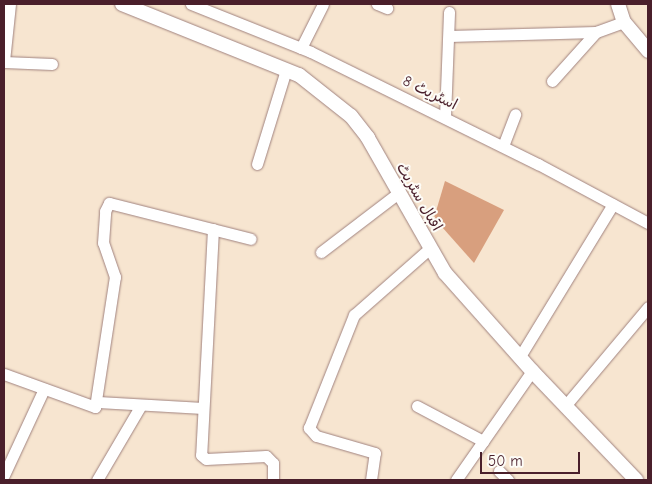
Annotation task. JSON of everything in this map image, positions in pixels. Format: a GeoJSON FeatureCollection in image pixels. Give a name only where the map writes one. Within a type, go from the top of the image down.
{"type":"FeatureCollection","features":[{"type":"Feature","properties":{"kind":"street"},"geometry":{"type":"LineString","coordinates":[[10,4],[4,61],[52,64]]}},
{"type":"Feature","properties":{"kind":"street","name":"اقبال سٹریٹ"},"geometry":{"type":"LineString","coordinates":[[122,4],[299,75],[351,116],[368,138],[397,194],[445,273],[519,358],[636,480]]}},
{"type":"Feature","properties":{"kind":"street","name":"اسٹریٹ 8"},"geometry":{"type":"LineString","coordinates":[[191,4],[301,48],[445,117],[648,223]]}},
{"type":"Feature","properties":{"kind":"street"},"geometry":{"type":"LineString","coordinates":[[301,48],[323,4]]}},
{"type":"Feature","properties":{"kind":"street"},"geometry":{"type":"LineString","coordinates":[[618,4],[624,22],[648,51]]}},
{"type":"Feature","properties":{"kind":"street"},"geometry":{"type":"LineString","coordinates":[[445,117],[449,12]]}},
{"type":"Feature","properties":{"kind":"street"},"geometry":{"type":"LineString","coordinates":[[449,36],[596,32],[624,22]]}},
{"type":"Feature","properties":{"kind":"street"},"geometry":{"type":"LineString","coordinates":[[552,81],[596,32]]}},
{"type":"Feature","properties":{"kind":"street"},"geometry":{"type":"LineString","coordinates":[[257,164],[286,70]]}},
{"type":"Feature","properties":{"kind":"street"},"geometry":{"type":"LineString","coordinates":[[503,146],[515,114]]}},
{"type":"Feature","properties":{"kind":"street"},"geometry":{"type":"LineString","coordinates":[[321,252],[397,194]]}},
{"type":"Feature","properties":{"kind":"street"},"geometry":{"type":"LineString","coordinates":[[519,358],[613,204]]}},
{"type":"Feature","properties":{"kind":"street"},"geometry":{"type":"LineString","coordinates":[[4,374],[88,407],[95,407],[98,402],[114,277],[103,243],[107,205],[251,239]]}},
{"type":"Feature","properties":{"kind":"street"},"geometry":{"type":"LineString","coordinates":[[213,229],[202,458],[266,456],[273,463],[273,480]]}},
{"type":"Feature","properties":{"kind":"street"},"geometry":{"type":"LineString","coordinates":[[371,480],[375,453],[316,436],[309,428],[354,315],[430,248]]}},
{"type":"Feature","properties":{"kind":"street"},"geometry":{"type":"LineString","coordinates":[[565,406],[648,307]]}},
{"type":"Feature","properties":{"kind":"street"},"geometry":{"type":"LineString","coordinates":[[456,480],[532,371]]}},
{"type":"Feature","properties":{"kind":"street"},"geometry":{"type":"LineString","coordinates":[[4,475],[44,390]]}},
{"type":"Feature","properties":{"kind":"street"},"geometry":{"type":"LineString","coordinates":[[98,402],[203,408]]}},
{"type":"Feature","properties":{"kind":"street"},"geometry":{"type":"LineString","coordinates":[[97,480],[141,405]]}},
{"type":"Feature","properties":{"kind":"street"},"geometry":{"type":"LineString","coordinates":[[417,406],[483,441]]}},
{"type":"Feature","properties":{"kind":"street"},"geometry":{"type":"LineString","coordinates":[[499,471],[508,480]]}},
{"type":"Feature","properties":{"kind":"building"},"geometry":{"type":"Polygon","coordinates":[[[445,181],[504,210],[474,263],[434,218],[445,181]]]}}]}
